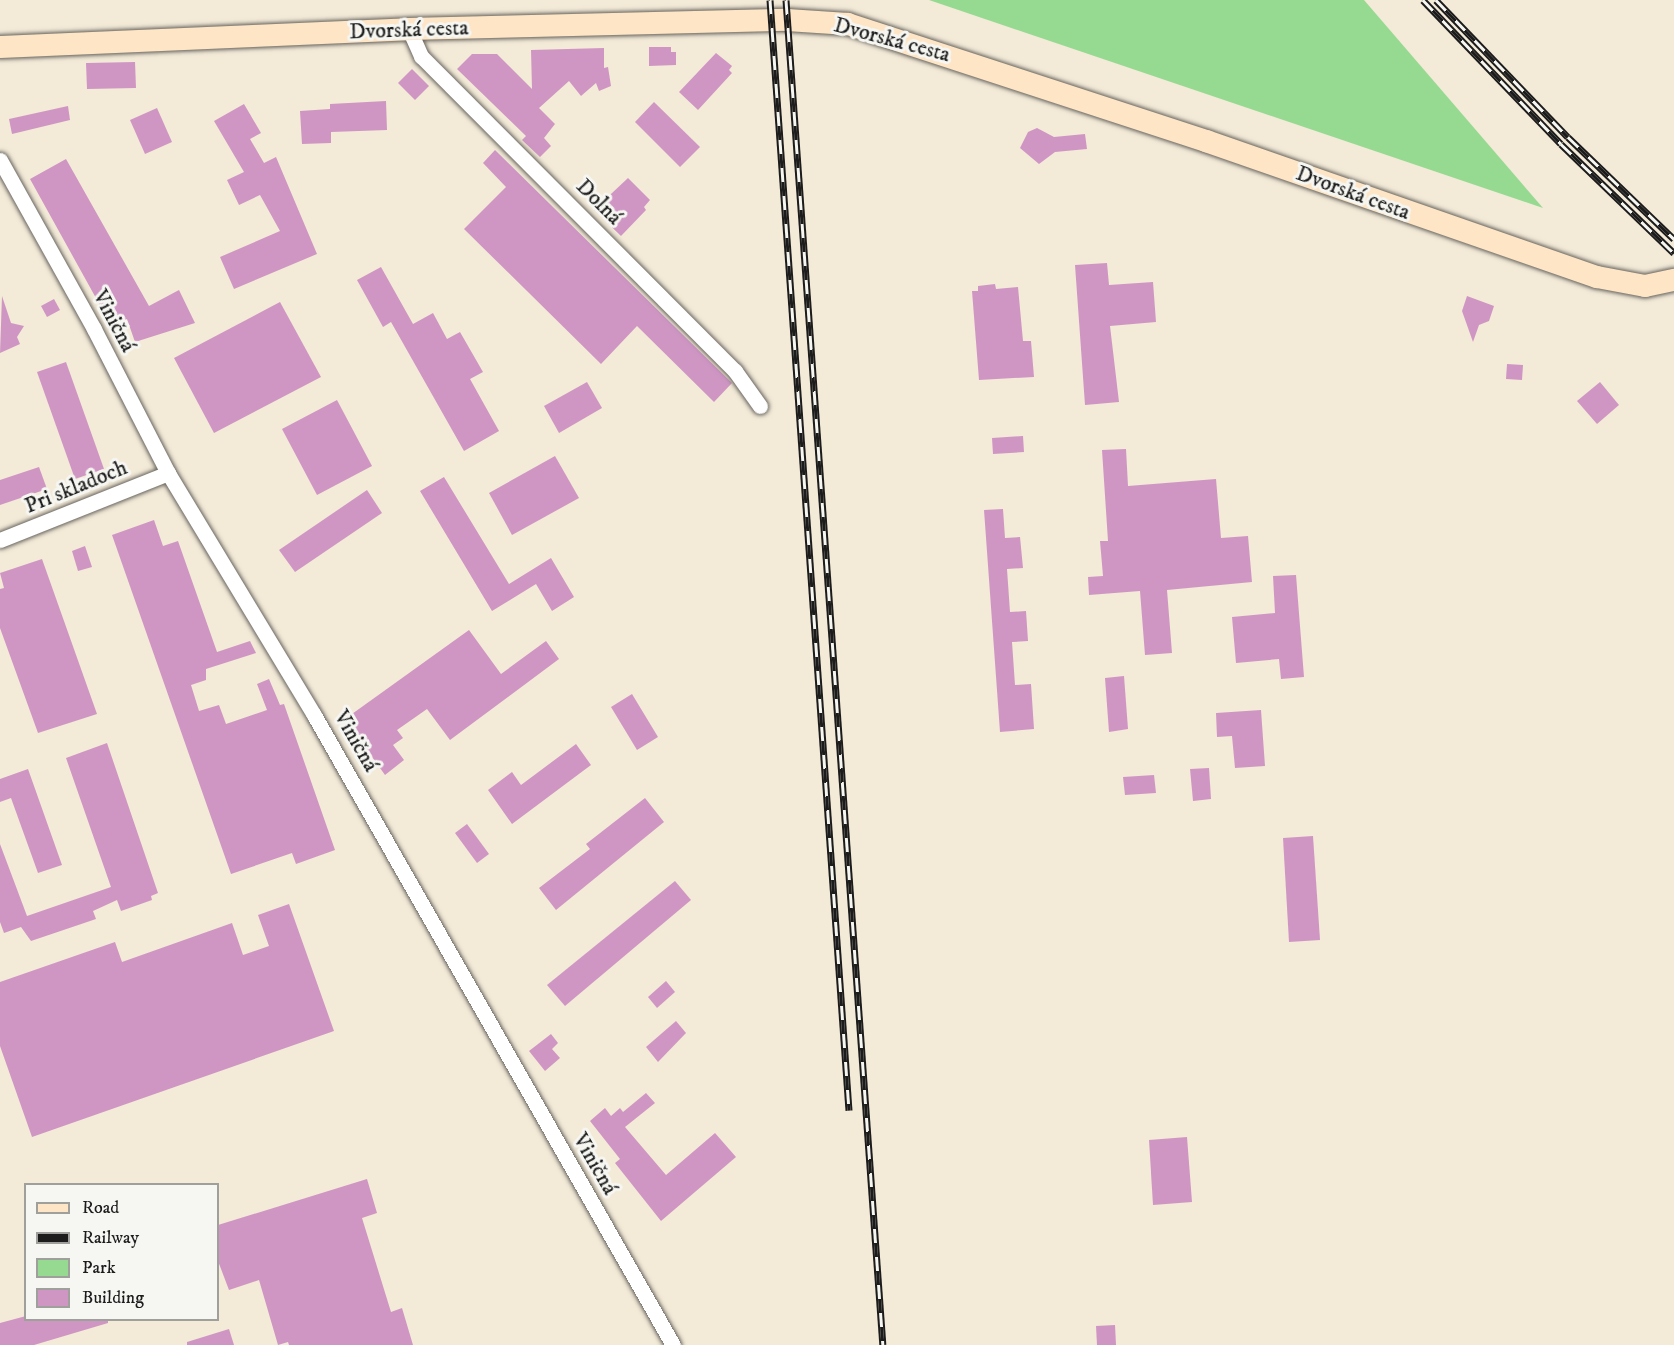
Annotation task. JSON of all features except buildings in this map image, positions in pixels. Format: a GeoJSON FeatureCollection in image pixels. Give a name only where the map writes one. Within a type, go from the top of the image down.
{"type":"FeatureCollection","features":[{"type":"Feature","properties":{"kind":"street","name":"Dvorská cesta"},"geometry":{"type":"LineString","coordinates":[[0,47],[409,29],[779,20],[848,24],[1206,141],[1597,278],[1645,286],[1674,280]]}},
{"type":"Feature","properties":{"kind":"street","name":"Dolná"},"geometry":{"type":"LineString","coordinates":[[409,29],[421,56],[735,371],[760,406]]}},
{"type":"Feature","properties":{"kind":"street","name":"Viničná"},"geometry":{"type":"LineString","coordinates":[[0,160],[94,329],[168,473],[326,735],[673,1345]]}},
{"type":"Feature","properties":{"kind":"street","name":"Pri skladoch"},"geometry":{"type":"LineString","coordinates":[[0,540],[168,473]]}},
{"type":"Feature","properties":{"kind":"green space"},"geometry":{"type":"Polygon","coordinates":[[[929,0],[1364,0],[1543,208],[929,0]]]}},
{"type":"Feature","properties":{"kind":"railway"},"geometry":{"type":"LineString","coordinates":[[770,0],[849,1110]]}},
{"type":"Feature","properties":{"kind":"railway"},"geometry":{"type":"LineString","coordinates":[[786,0],[883,1345]]}},
{"type":"Feature","properties":{"kind":"railway"},"geometry":{"type":"LineString","coordinates":[[1423,0],[1561,144],[1674,253]]}},
{"type":"Feature","properties":{"kind":"railway"},"geometry":{"type":"LineString","coordinates":[[1436,0],[1568,137],[1674,239]]}}]}
